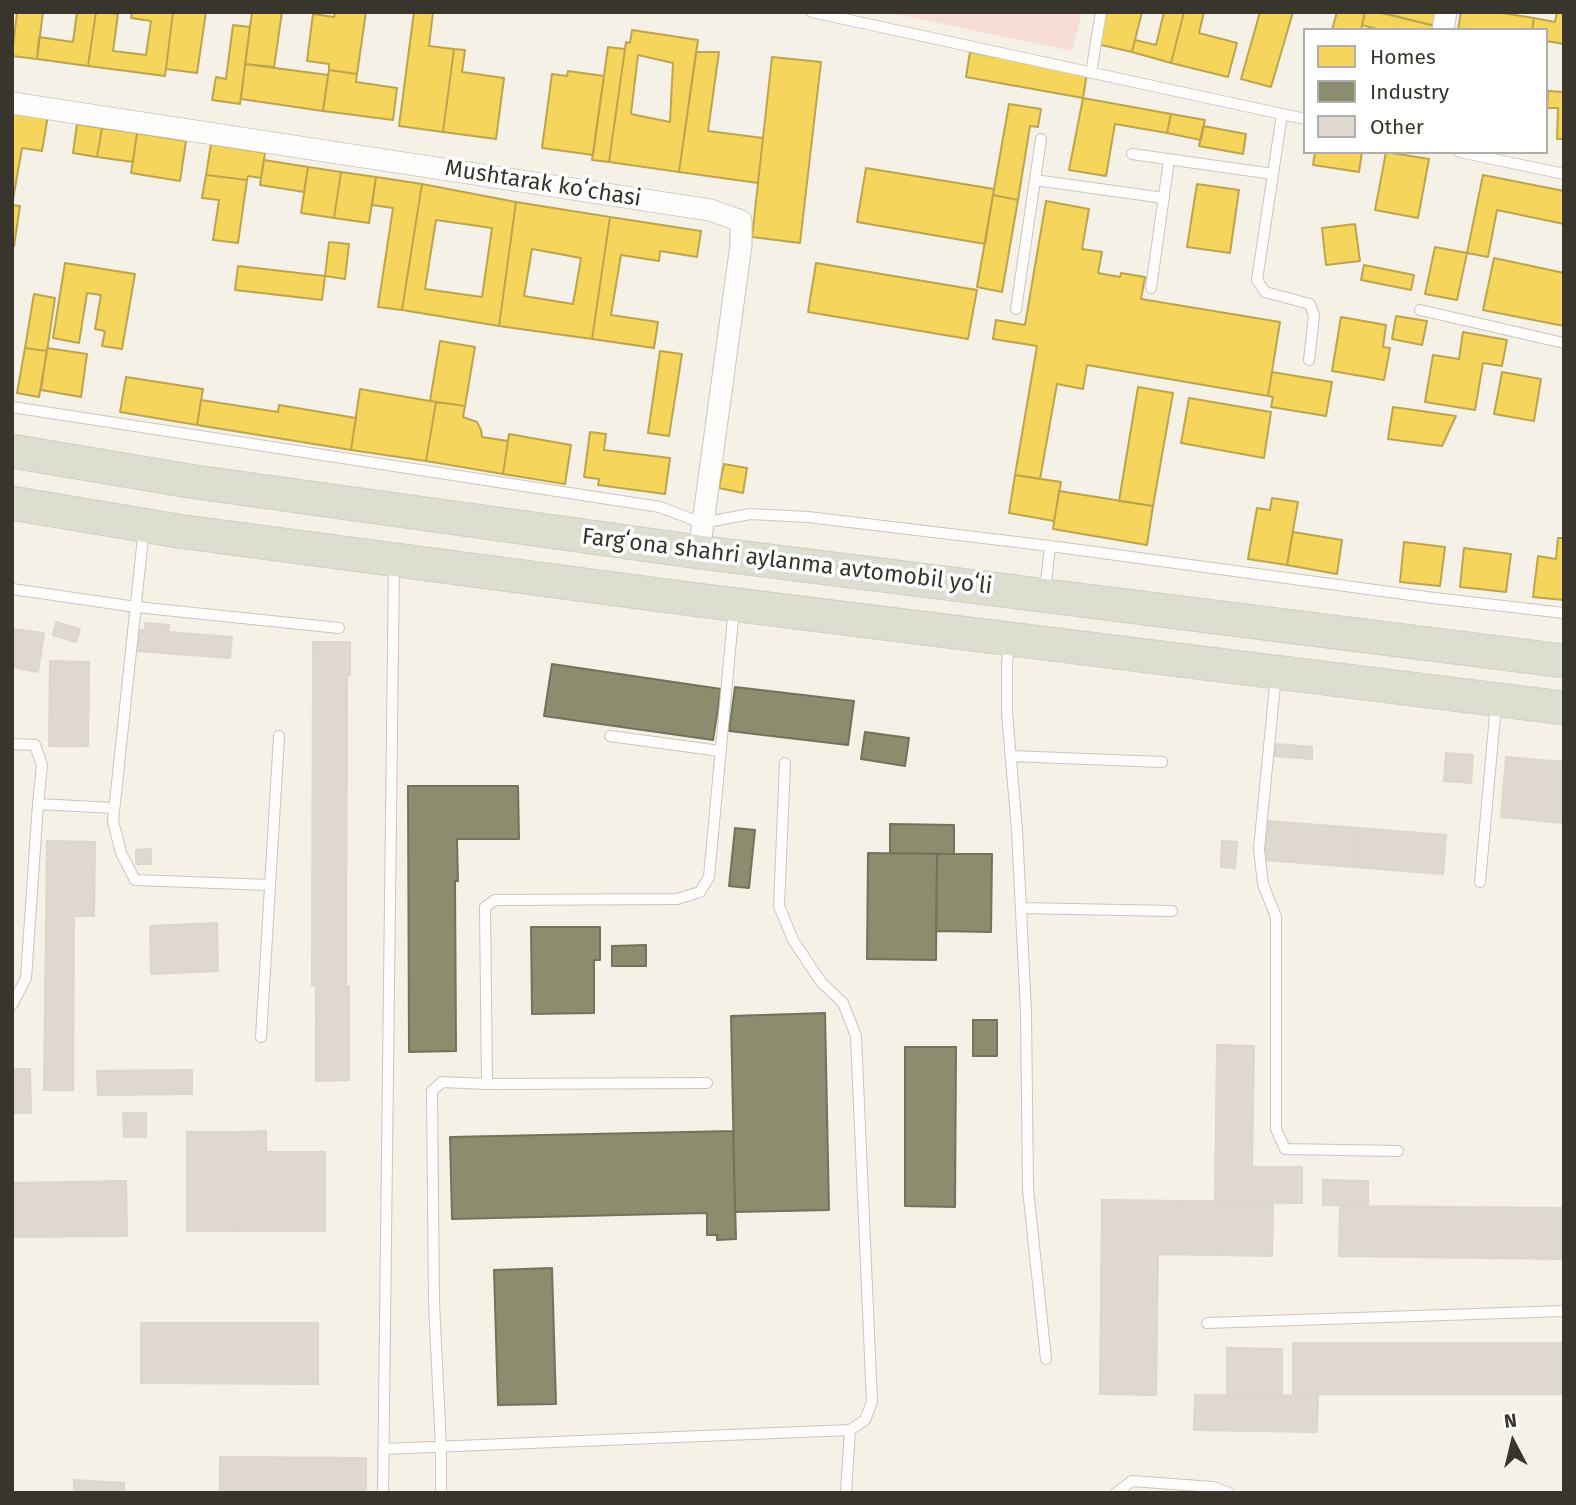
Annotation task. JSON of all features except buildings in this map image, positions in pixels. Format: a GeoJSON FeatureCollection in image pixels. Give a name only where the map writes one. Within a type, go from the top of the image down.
{"type":"FeatureCollection","features":[{"type":"Feature","properties":{"kind":"highway","name":"Fargʻona shahri aylanma avtomobil yoʻli"},"geometry":{"type":"LineString","coordinates":[[12,451],[190,481],[700,538],[1044,596],[1564,661]]}},
{"type":"Feature","properties":{"kind":"highway","name":"Fargʻona shahri aylanma avtomobil yoʻli"},"geometry":{"type":"LineString","coordinates":[[12,503],[145,526],[734,605],[1564,708]]}},
{"type":"Feature","properties":{"kind":"street","name":"Mushtarak koʻchasi"},"geometry":{"type":"LineString","coordinates":[[12,103],[710,210],[741,220],[741,245],[700,538]]}},
{"type":"Feature","properties":{"kind":"lane"},"geometry":{"type":"LineString","coordinates":[[811,12],[1303,119]]}},
{"type":"Feature","properties":{"kind":"lane"},"geometry":{"type":"LineString","coordinates":[[1091,73],[1101,12]]}},
{"type":"Feature","properties":{"kind":"lane"},"geometry":{"type":"LineString","coordinates":[[1282,114],[1257,280],[1265,292],[1310,304],[1314,316],[1310,360]]}},
{"type":"Feature","properties":{"kind":"lane"},"geometry":{"type":"LineString","coordinates":[[1016,309],[1041,139]]}},
{"type":"Feature","properties":{"kind":"lane"},"geometry":{"type":"LineString","coordinates":[[1132,154],[1273,174]]}},
{"type":"Feature","properties":{"kind":"lane"},"geometry":{"type":"LineString","coordinates":[[1469,154],[1564,174]]}},
{"type":"Feature","properties":{"kind":"lane"},"geometry":{"type":"LineString","coordinates":[[1151,288],[1169,160]]}},
{"type":"Feature","properties":{"kind":"lane"},"geometry":{"type":"LineString","coordinates":[[1035,180],[1164,198]]}},
{"type":"Feature","properties":{"kind":"lane"},"geometry":{"type":"LineString","coordinates":[[1420,310],[1564,343]]}},
{"type":"Feature","properties":{"kind":"lane"},"geometry":{"type":"LineString","coordinates":[[12,407],[660,507],[700,538],[750,514],[808,517],[1564,613]]}},
{"type":"Feature","properties":{"kind":"lane"},"geometry":{"type":"LineString","coordinates":[[145,526],[113,821],[121,853],[135,880],[270,885]]}},
{"type":"Feature","properties":{"kind":"lane"},"geometry":{"type":"LineString","coordinates":[[1044,596],[1050,546]]}},
{"type":"Feature","properties":{"kind":"lane"},"geometry":{"type":"LineString","coordinates":[[383,1493],[394,560]]}},
{"type":"Feature","properties":{"kind":"lane"},"geometry":{"type":"LineString","coordinates":[[12,589],[136,607],[339,628]]}},
{"type":"Feature","properties":{"kind":"lane"},"geometry":{"type":"LineString","coordinates":[[487,1084],[485,907],[495,900],[677,899],[701,892],[709,877],[734,605]]}},
{"type":"Feature","properties":{"kind":"lane"},"geometry":{"type":"LineString","coordinates":[[1010,639],[1007,713],[1026,1012],[1028,1189],[1046,1359]]}},
{"type":"Feature","properties":{"kind":"lane"},"geometry":{"type":"LineString","coordinates":[[1276,672],[1259,849],[1263,884],[1276,917],[1276,1129],[1285,1149],[1398,1151]]}},
{"type":"Feature","properties":{"kind":"lane"},"geometry":{"type":"LineString","coordinates":[[1480,883],[1496,700]]}},
{"type":"Feature","properties":{"kind":"lane"},"geometry":{"type":"LineString","coordinates":[[261,1037],[279,736]]}},
{"type":"Feature","properties":{"kind":"lane"},"geometry":{"type":"LineString","coordinates":[[610,736],[720,751]]}},
{"type":"Feature","properties":{"kind":"lane"},"geometry":{"type":"LineString","coordinates":[[12,744],[35,745],[42,765],[26,978],[12,1005]]}},
{"type":"Feature","properties":{"kind":"lane"},"geometry":{"type":"LineString","coordinates":[[1011,756],[1162,762]]}},
{"type":"Feature","properties":{"kind":"lane"},"geometry":{"type":"LineString","coordinates":[[383,1450],[850,1430],[864,1420],[872,1402],[856,1036],[843,1003],[821,982],[793,940],[779,906],[785,762]]}},
{"type":"Feature","properties":{"kind":"lane"},"geometry":{"type":"LineString","coordinates":[[38,804],[114,808]]}},
{"type":"Feature","properties":{"kind":"lane"},"geometry":{"type":"LineString","coordinates":[[1021,908],[1172,911]]}},
{"type":"Feature","properties":{"kind":"lane"},"geometry":{"type":"LineString","coordinates":[[440,1493],[441,1447],[434,1303],[432,1091],[442,1083],[707,1083]]}},
{"type":"Feature","properties":{"kind":"lane"},"geometry":{"type":"LineString","coordinates":[[1208,1323],[1564,1311]]}},
{"type":"Feature","properties":{"kind":"lane"},"geometry":{"type":"LineString","coordinates":[[846,1493],[850,1430]]}},
{"type":"Feature","properties":{"kind":"lane"},"geometry":{"type":"LineString","coordinates":[[1116,1493],[1132,1481],[1213,1487],[1229,1493]]}},
{"type":"Feature","properties":{"kind":"shaded area"},"geometry":{"type":"Polygon","coordinates":[[[886,12],[1082,12],[1072,51],[886,12]]]}}]}
